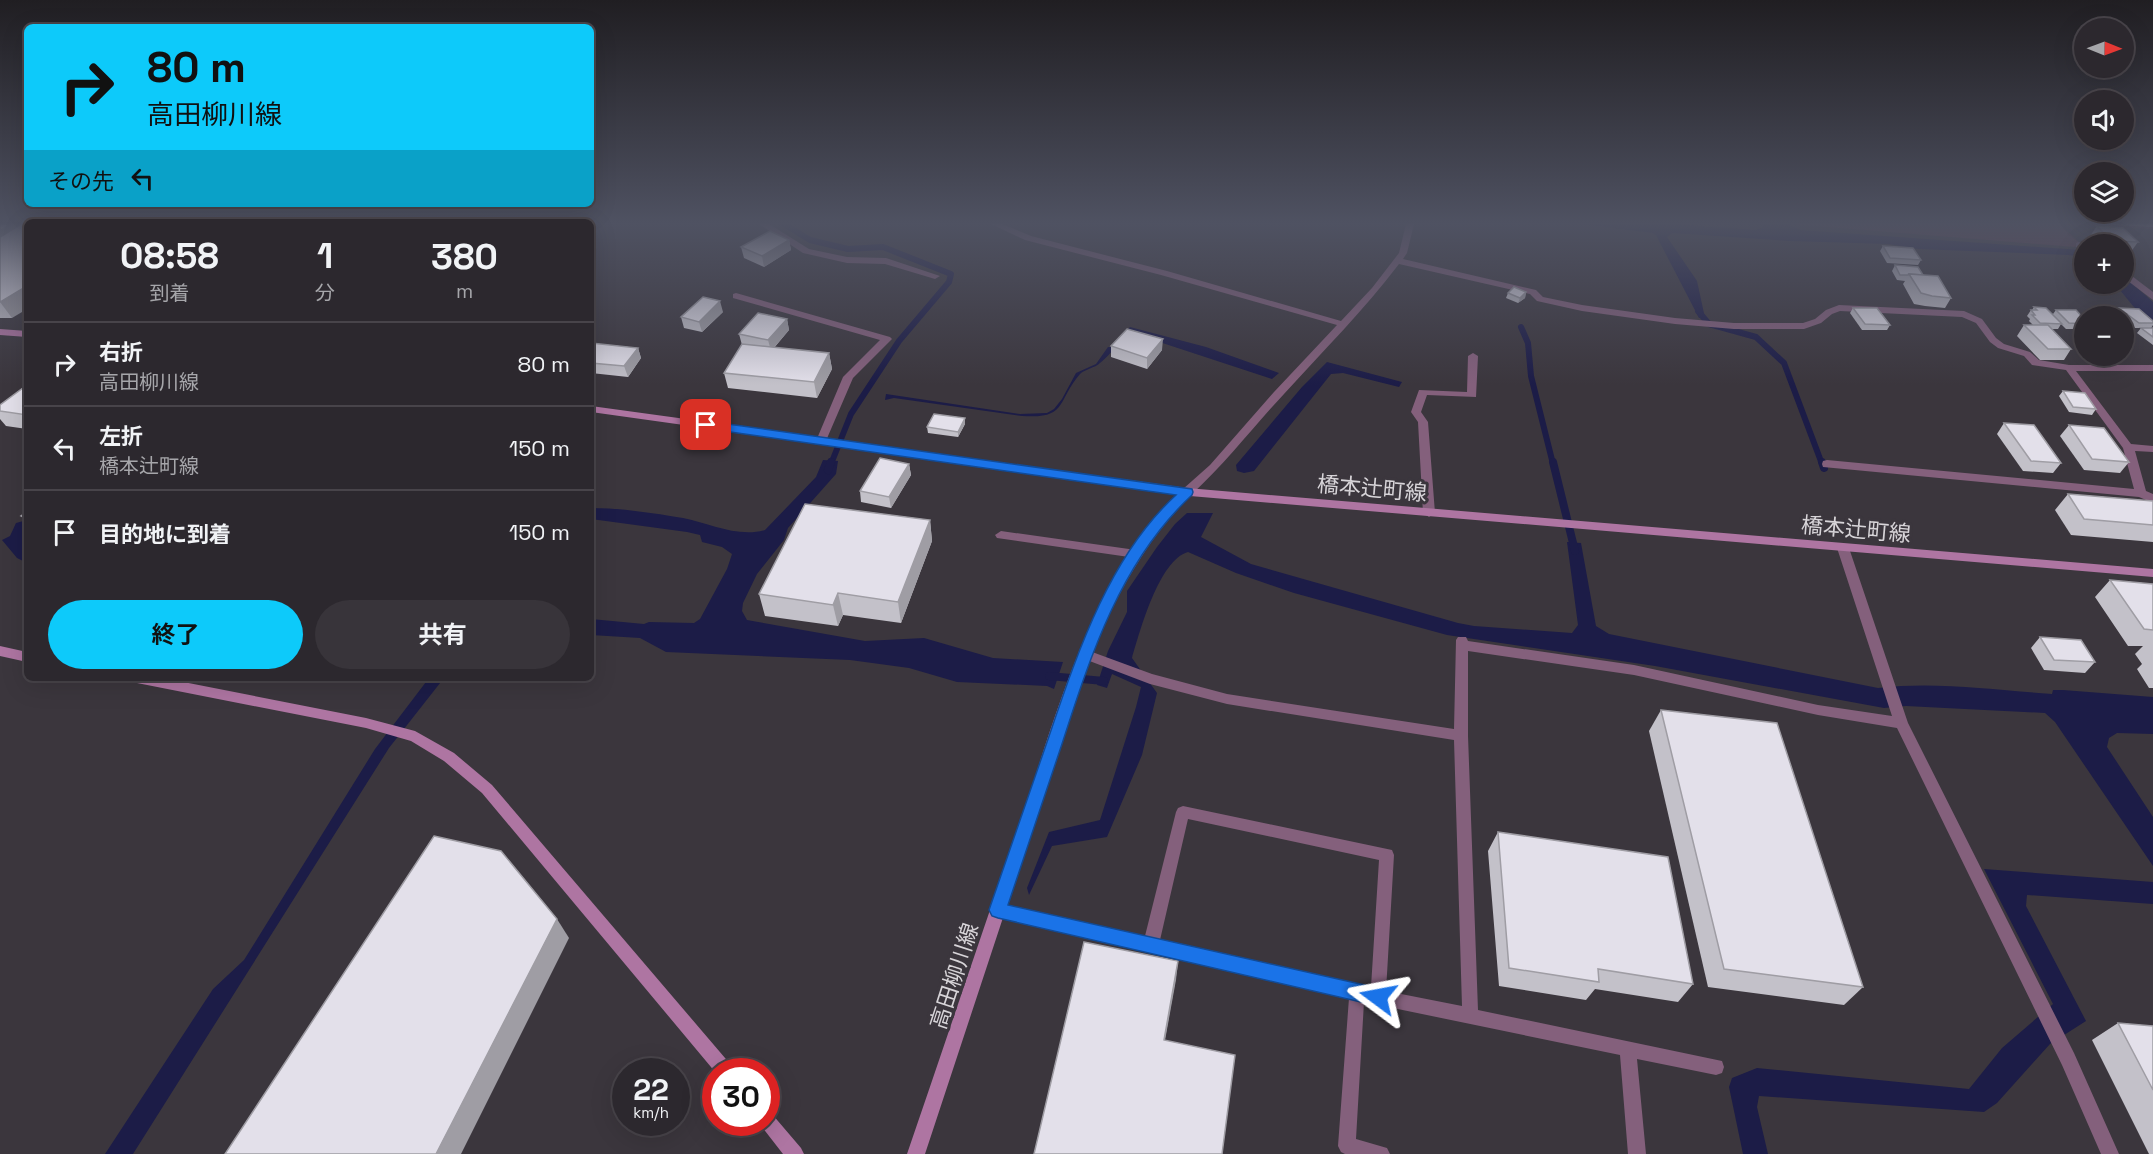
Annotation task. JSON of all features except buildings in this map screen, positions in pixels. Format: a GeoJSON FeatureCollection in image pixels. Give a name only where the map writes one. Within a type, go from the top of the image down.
{"type":"FeatureCollection","features":[{"type":"Feature","properties":{"kind":"main road"},"geometry":{"type":"LineString","coordinates":[[0,332],[24,334]]}},
{"type":"Feature","properties":{"kind":"main road","name":"橋本辻町線"},"geometry":{"type":"LineString","coordinates":[[594,409],[1187,492],[2153,573]]}},
{"type":"Feature","properties":{"kind":"main road","name":"高田柳川線"},"geometry":{"type":"LineString","coordinates":[[916,1154],[1084,654],[1119,579],[1165,512],[1187,492]]}},
{"type":"Feature","properties":{"kind":"main road"},"geometry":{"type":"LineString","coordinates":[[0,651],[24,656]]}},
{"type":"Feature","properties":{"kind":"main road"},"geometry":{"type":"LineString","coordinates":[[152,681],[366,723],[415,736],[449,757],[487,789],[714,1058]]}},
{"type":"Feature","properties":{"kind":"main road"},"geometry":{"type":"LineString","coordinates":[[780,1136],[795,1154]]}},
{"type":"Feature","properties":{"kind":"street"},"geometry":{"type":"LineString","coordinates":[[1181,278],[1343,324]]}},
{"type":"Feature","properties":{"kind":"street"},"geometry":{"type":"LineString","coordinates":[[1187,492],[1214,468],[1383,278]]}},
{"type":"Feature","properties":{"kind":"street"},"geometry":{"type":"LineString","coordinates":[[1474,278],[1533,291],[1540,299],[1582,308],[1734,326],[1803,326],[1818,321],[1829,312],[1839,308],[1964,314],[1979,321],[1993,340],[2001,346],[2027,354],[2036,363],[2069,368],[2153,368]]}},
{"type":"Feature","properties":{"kind":"street"},"geometry":{"type":"LineString","coordinates":[[2134,281],[2153,297]]}},
{"type":"Feature","properties":{"kind":"street"},"geometry":{"type":"LineString","coordinates":[[736,296],[887,339],[848,377],[821,441]]}},
{"type":"Feature","properties":{"kind":"street"},"geometry":{"type":"LineString","coordinates":[[1429,513],[1423,422],[1416,412],[1423,392],[1472,395],[1473,356]]}},
{"type":"Feature","properties":{"kind":"street"},"geometry":{"type":"LineString","coordinates":[[2069,368],[2128,447],[2141,493]]}},
{"type":"Feature","properties":{"kind":"street"},"geometry":{"type":"LineString","coordinates":[[2128,447],[2153,449]]}},
{"type":"Feature","properties":{"kind":"street"},"geometry":{"type":"LineString","coordinates":[[1827,464],[2141,493],[2153,499]]}},
{"type":"Feature","properties":{"kind":"street"},"geometry":{"type":"LineString","coordinates":[[1001,535],[1136,554]]}},
{"type":"Feature","properties":{"kind":"street"},"geometry":{"type":"LineString","coordinates":[[1843,548],[1900,717],[2068,1059],[2110,1154]]}},
{"type":"Feature","properties":{"kind":"street"},"geometry":{"type":"LineString","coordinates":[[1470,1016],[1461,736],[1462,642],[1634,670],[1818,710],[1900,717]]}},
{"type":"Feature","properties":{"kind":"street"},"geometry":{"type":"LineString","coordinates":[[1084,654],[1150,679],[1227,699],[1461,736]]}},
{"type":"Feature","properties":{"kind":"street"},"geometry":{"type":"LineString","coordinates":[[1151,945],[1183,812],[1387,855],[1378,997]]}},
{"type":"Feature","properties":{"kind":"street"},"geometry":{"type":"LineString","coordinates":[[998,910],[1378,997],[1716,1067]]}},
{"type":"Feature","properties":{"kind":"street"},"geometry":{"type":"LineString","coordinates":[[1357,992],[1347,1146],[1381,1154]]}},
{"type":"Feature","properties":{"kind":"street"},"geometry":{"type":"LineString","coordinates":[[1628,1048],[1637,1154]]}},
{"type":"Feature","properties":{"kind":"shaded area"},"geometry":{"type":"Polygon","coordinates":[[[1678,278],[1695,278],[1697,281],[1705,318],[1699,318],[1678,278]]]}},
{"type":"Feature","properties":{"kind":"shaded area"},"geometry":{"type":"Polygon","coordinates":[[[2134,285],[2153,302],[2153,325],[2134,306],[2123,294],[2134,294],[2134,285]]]}},
{"type":"Feature","properties":{"kind":"shaded area"},"geometry":{"type":"Polygon","coordinates":[[[1130,327],[1206,347],[1279,373],[1272,379],[1129,332],[1100,363],[1080,374],[1059,407],[1047,415],[1022,416],[894,398],[885,400],[886,394],[1020,414],[1047,413],[1054,409],[1062,399],[1076,373],[1096,364],[1108,347],[1111,347],[1130,327]]]}},
{"type":"Feature","properties":{"kind":"shaded area"},"geometry":{"type":"Polygon","coordinates":[[[1327,362],[1402,382],[1399,387],[1343,373],[1331,374],[1254,471],[1244,473],[1237,471],[1236,465],[1302,387],[1327,362]]]}},
{"type":"Feature","properties":{"kind":"shaded area"},"geometry":{"type":"Polygon","coordinates":[[[823,460],[838,461],[836,474],[788,528],[784,540],[757,574],[743,603],[742,611],[747,620],[865,641],[924,638],[993,658],[1063,662],[1054,689],[1047,686],[957,682],[909,668],[850,660],[666,652],[640,638],[594,635],[594,619],[644,624],[649,622],[694,623],[700,619],[727,569],[732,554],[722,547],[702,542],[700,535],[594,519],[594,508],[672,516],[734,531],[755,532],[765,530],[816,477],[823,460]]]}},
{"type":"Feature","properties":{"kind":"shaded area"},"geometry":{"type":"Polygon","coordinates":[[[1187,513],[1213,513],[1201,537],[1251,564],[1458,623],[1572,633],[1578,625],[1567,542],[1581,543],[1596,626],[1609,634],[1878,688],[1921,685],[2052,694],[2053,690],[2063,690],[2153,697],[2153,734],[2117,733],[2109,738],[2107,747],[2153,817],[2153,866],[2055,722],[2045,713],[1906,706],[1884,708],[1655,666],[1447,635],[1294,593],[1236,573],[1188,552],[1168,568],[1160,582],[1152,598],[1132,658],[1157,693],[1142,755],[1107,837],[1052,846],[1029,895],[1027,888],[1049,832],[1100,820],[1141,687],[1112,674],[1107,688],[1097,685],[1108,651],[1127,612],[1127,591],[1157,547],[1187,513]]]}},
{"type":"Feature","properties":{"kind":"shaded area"},"geometry":{"type":"Polygon","coordinates":[[[24,521],[22,544],[24,545],[24,562],[17,558],[2,540],[10,536],[16,523],[24,521]]]}},
{"type":"Feature","properties":{"kind":"shaded area"},"geometry":{"type":"Polygon","coordinates":[[[427,681],[442,681],[389,748],[133,1154],[105,1154],[213,989],[244,960],[375,749],[427,681]]]}},
{"type":"Feature","properties":{"kind":"shaded area"},"geometry":{"type":"Polygon","coordinates":[[[1984,869],[2153,882],[2153,904],[2027,895],[2026,906],[2086,1021],[2050,1044],[1997,1103],[1984,1112],[1759,1096],[1757,1107],[1768,1154],[1743,1154],[1729,1087],[1732,1078],[1757,1068],[1969,1089],[2002,1048],[2053,1004],[1984,869]]]}},
{"type":"Feature","properties":{"kind":"waterway"},"geometry":{"type":"LineString","coordinates":[[831,464],[851,414],[899,341],[949,282],[950,278]]}},
{"type":"Feature","properties":{"kind":"waterway"},"geometry":{"type":"LineString","coordinates":[[1698,311],[1709,324],[1756,337],[1784,363],[1822,464]]}},
{"type":"Feature","properties":{"kind":"waterway"},"geometry":{"type":"LineString","coordinates":[[1521,327],[1528,343],[1531,376],[1553,464]]}},
{"type":"Feature","properties":{"kind":"waterway"},"geometry":{"type":"LineString","coordinates":[[828,470],[831,462]]}},
{"type":"Feature","properties":{"kind":"waterway"},"geometry":{"type":"LineString","coordinates":[[1553,462],[1575,551]]}},
{"type":"Feature","properties":{"kind":"waterway"},"geometry":{"type":"LineString","coordinates":[[1822,462],[1824,468]]}},
{"type":"Feature","properties":{"kind":"waterway"},"geometry":{"type":"LineString","coordinates":[[1049,676],[1104,681]]}},
{"type":"Feature","properties":{"kind":"route"},"geometry":{"type":"LineString","coordinates":[[706,425],[1187,492],[1165,512],[1119,579],[1084,654],[998,910],[1378,997]]}}]}
